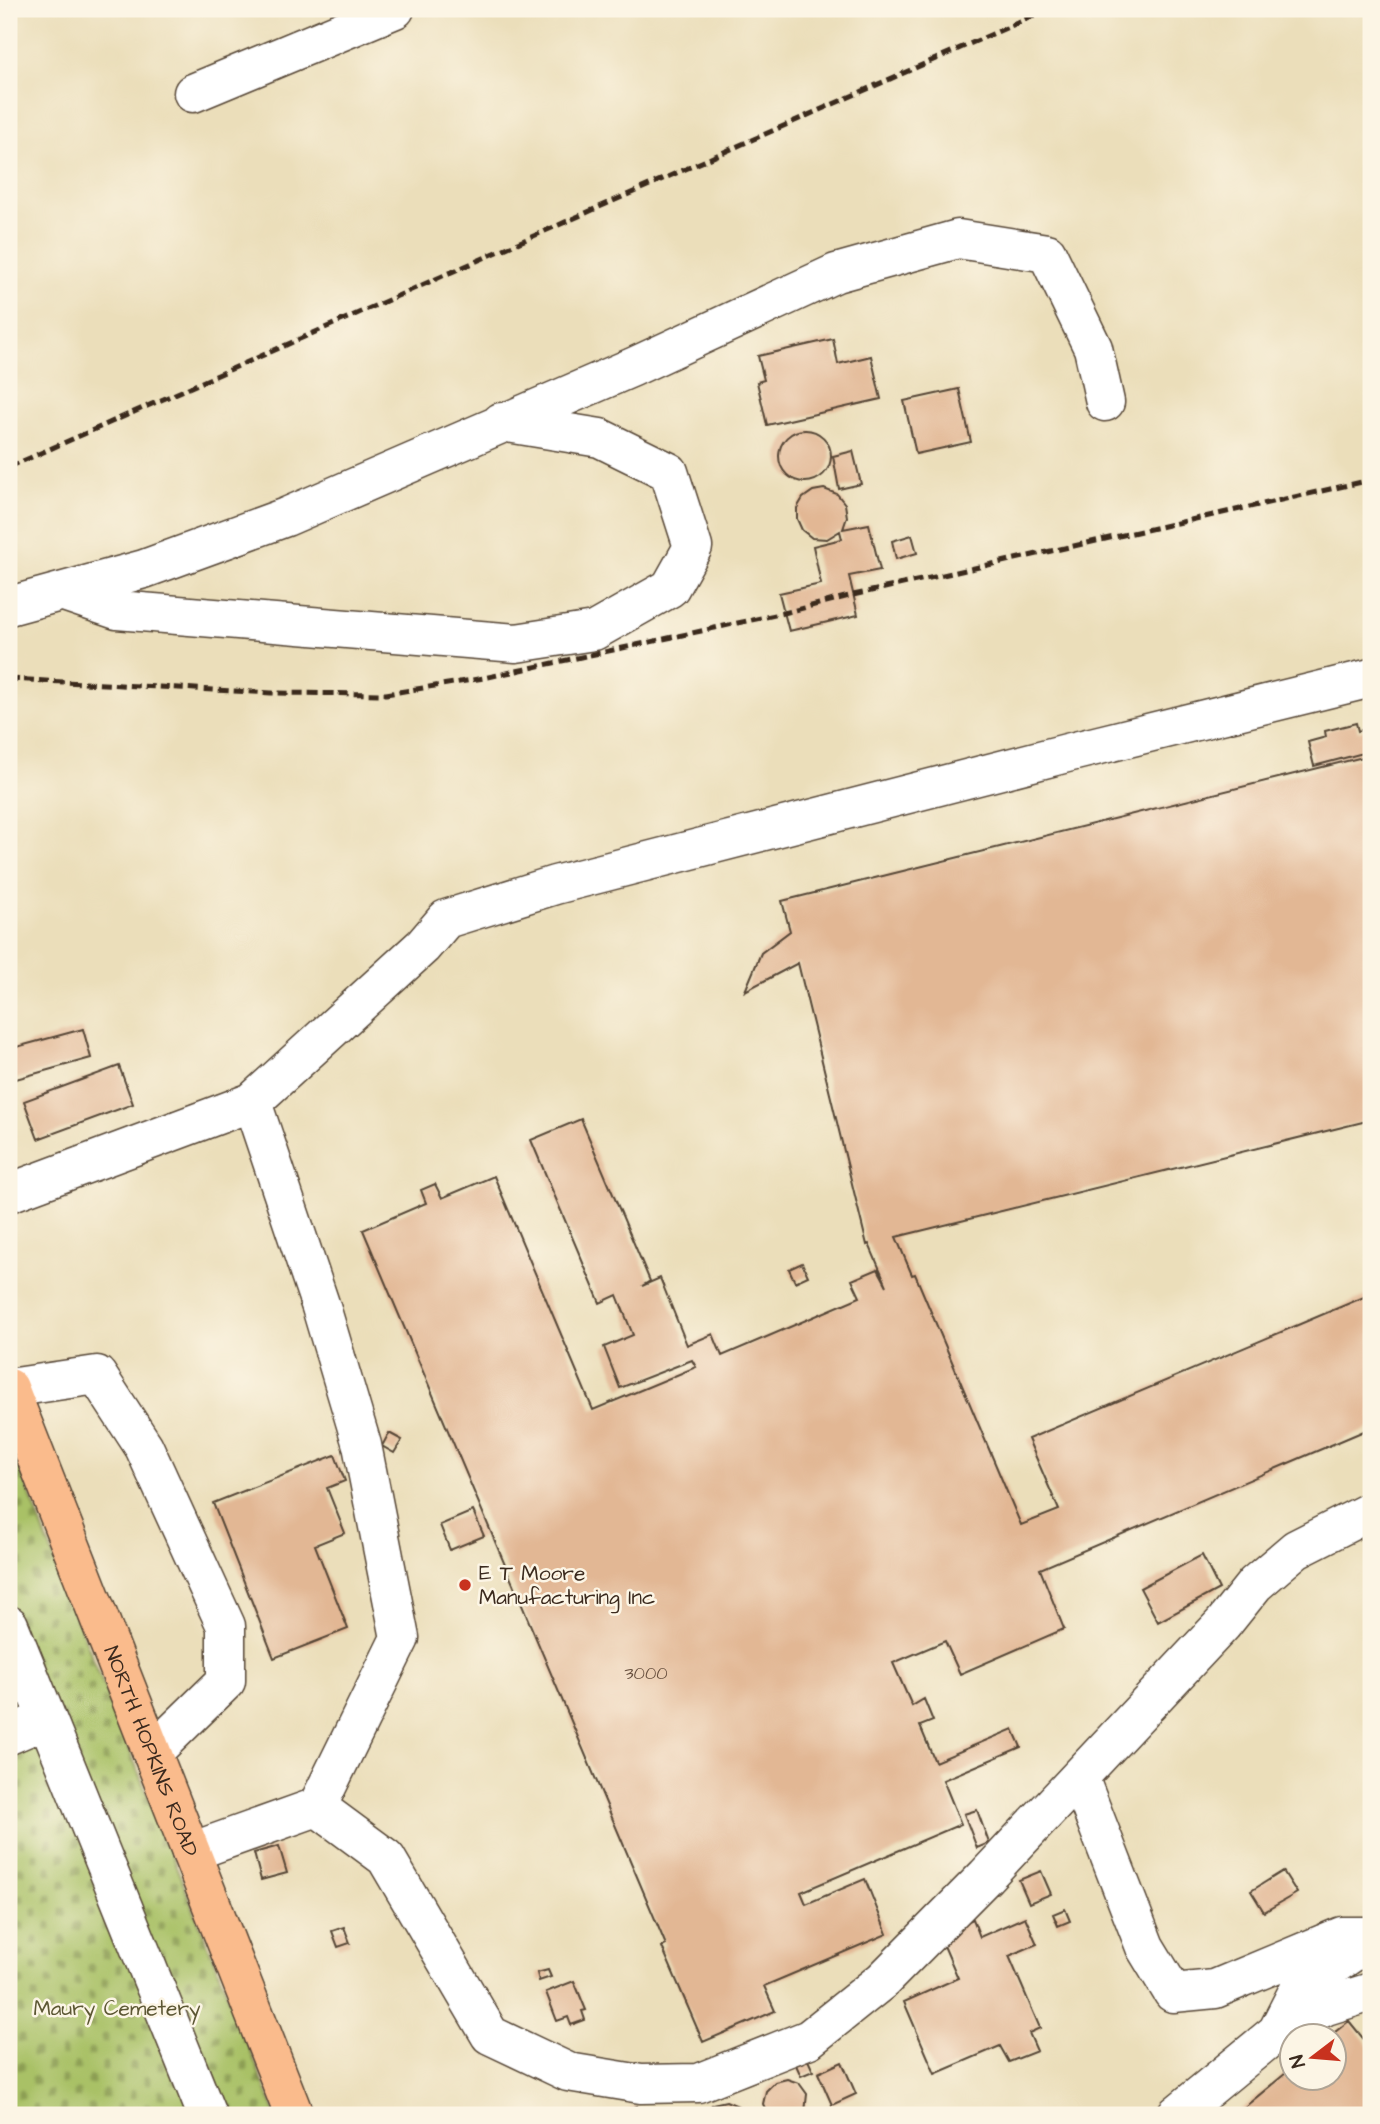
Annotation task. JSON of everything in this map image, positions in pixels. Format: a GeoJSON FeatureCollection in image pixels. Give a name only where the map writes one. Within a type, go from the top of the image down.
{"type":"FeatureCollection","features":[{"type":"Feature","properties":{"kind":"main road","name":"NORTH HOPKINS ROAD"},"geometry":{"type":"LineString","coordinates":[[9,1388],[294,2115]]}},
{"type":"Feature","properties":{"kind":"lane"},"geometry":{"type":"LineString","coordinates":[[193,93],[395,9]]}},
{"type":"Feature","properties":{"kind":"lane"},"geometry":{"type":"LineString","coordinates":[[9,606],[144,569],[286,517],[500,422],[633,367],[836,273],[958,239],[1047,253],[1093,348],[1105,402]]}},
{"type":"Feature","properties":{"kind":"lane"},"geometry":{"type":"LineString","coordinates":[[64,592],[117,610],[516,643],[594,631],[670,588],[693,547],[669,472],[600,438],[500,422]]}},
{"type":"Feature","properties":{"kind":"lane"},"geometry":{"type":"LineString","coordinates":[[9,1193],[252,1102],[423,946],[446,919],[555,885],[1371,678]]}},
{"type":"Feature","properties":{"kind":"lane"},"geometry":{"type":"LineString","coordinates":[[191,1852],[317,1807],[400,1638],[362,1445],[321,1307],[252,1102]]}},
{"type":"Feature","properties":{"kind":"lane"},"geometry":{"type":"LineString","coordinates":[[9,1388],[97,1375],[144,1447],[226,1626],[226,1681],[152,1753]]}},
{"type":"Feature","properties":{"kind":"lane"},"geometry":{"type":"LineString","coordinates":[[317,1807],[386,1858],[490,2035],[568,2072],[641,2084],[698,2083],[809,2039],[883,1980],[1223,1624],[1255,1584],[1296,1549],[1371,1511]]}},
{"type":"Feature","properties":{"kind":"lane"},"geometry":{"type":"LineString","coordinates":[[9,1625],[207,2115]]}},
{"type":"Feature","properties":{"kind":"lane"},"geometry":{"type":"LineString","coordinates":[[9,1735],[46,1719]]}},
{"type":"Feature","properties":{"kind":"lane"},"geometry":{"type":"LineString","coordinates":[[1079,1777],[1145,1947],[1173,1993],[1215,1989],[1342,1936],[1371,1937]]}},
{"type":"Feature","properties":{"kind":"lane"},"geometry":{"type":"LineString","coordinates":[[1283,2022],[1299,1989],[1371,1937]]}},
{"type":"Feature","properties":{"kind":"lane"},"geometry":{"type":"LineString","coordinates":[[1296,2022],[1326,2006],[1371,1992]]}},
{"type":"Feature","properties":{"kind":"lane"},"geometry":{"type":"LineString","coordinates":[[1176,2115],[1278,2032]]}},
{"type":"Feature","properties":{"kind":"green space","name":"Maury Cemetery"},"geometry":{"type":"Polygon","coordinates":[[[9,1439],[73,1609],[276,2115],[9,2115],[9,1439]]]}},
{"type":"Feature","properties":{"kind":"building"},"geometry":{"type":"Polygon","coordinates":[[[833,339],[838,364],[871,356],[881,399],[767,425],[757,382],[764,380],[758,356],[833,339]]]}},
{"type":"Feature","properties":{"kind":"building"},"geometry":{"type":"Polygon","coordinates":[[[959,389],[971,442],[916,454],[904,401],[959,389]]]}},
{"type":"Feature","properties":{"kind":"building"},"geometry":{"type":"Polygon","coordinates":[[[805,430],[815,432],[823,438],[829,446],[829,466],[823,474],[815,480],[805,482],[795,480],[787,474],[781,466],[779,456],[781,446],[787,438],[795,432],[805,430]]]}},
{"type":"Feature","properties":{"kind":"building"},"geometry":{"type":"Polygon","coordinates":[[[853,451],[861,484],[839,489],[833,456],[853,451]]]}},
{"type":"Feature","properties":{"kind":"building"},"geometry":{"type":"Polygon","coordinates":[[[824,489],[837,494],[845,504],[847,517],[843,529],[869,524],[880,570],[849,576],[858,615],[789,631],[779,593],[821,584],[813,546],[842,539],[840,531],[827,539],[812,538],[802,530],[797,519],[797,508],[803,498],[813,491],[824,489]]]}},
{"type":"Feature","properties":{"kind":"building"},"geometry":{"type":"Polygon","coordinates":[[[912,535],[917,553],[896,559],[892,541],[912,535]]]}},
{"type":"Feature","properties":{"kind":"building"},"geometry":{"type":"Polygon","coordinates":[[[1356,723],[1358,731],[1371,728],[1371,751],[1314,766],[1308,742],[1326,737],[1325,731],[1356,723]]]}},
{"type":"Feature","properties":{"kind":"building"},"geometry":{"type":"Polygon","coordinates":[[[1371,755],[1371,1120],[896,1237],[912,1275],[915,1274],[1021,1525],[1059,1510],[1028,1439],[1371,1294],[1371,1428],[1040,1569],[1064,1629],[960,1674],[945,1641],[893,1663],[912,1706],[924,1699],[933,1721],[920,1726],[935,1762],[1013,1729],[1021,1747],[943,1780],[961,1824],[801,1892],[806,1904],[865,1879],[887,1934],[764,1986],[775,2011],[703,2042],[662,1947],[666,1945],[363,1230],[426,1203],[421,1190],[435,1184],[442,1198],[494,1176],[593,1410],[696,1367],[692,1360],[620,1388],[604,1347],[633,1335],[617,1295],[600,1303],[531,1140],[581,1119],[650,1281],[642,1286],[660,1278],[687,1345],[713,1334],[722,1356],[860,1297],[852,1280],[878,1269],[887,1286],[869,1244],[867,1245],[798,963],[745,991],[761,953],[790,931],[782,901],[1371,755]]]}},
{"type":"Feature","properties":{"kind":"building"},"geometry":{"type":"Polygon","coordinates":[[[83,1029],[91,1058],[9,1081],[9,1049],[83,1029]]]}},
{"type":"Feature","properties":{"kind":"building"},"geometry":{"type":"Polygon","coordinates":[[[119,1066],[133,1104],[38,1139],[24,1101],[119,1066]]]}},
{"type":"Feature","properties":{"kind":"building"},"geometry":{"type":"Polygon","coordinates":[[[802,1263],[808,1276],[795,1282],[789,1269],[802,1263]]]}},
{"type":"Feature","properties":{"kind":"building"},"geometry":{"type":"Polygon","coordinates":[[[389,1433],[402,1440],[394,1453],[382,1446],[389,1433]]]}},
{"type":"Feature","properties":{"kind":"building"},"geometry":{"type":"Polygon","coordinates":[[[335,1455],[345,1481],[327,1488],[345,1533],[315,1545],[348,1629],[274,1658],[213,1503],[335,1455]]]}},
{"type":"Feature","properties":{"kind":"building"},"geometry":{"type":"Polygon","coordinates":[[[473,1511],[484,1536],[450,1550],[440,1525],[473,1511]]]}},
{"type":"Feature","properties":{"kind":"building"},"geometry":{"type":"Polygon","coordinates":[[[1202,1555],[1219,1589],[1158,1622],[1140,1588],[1202,1555]]]}},
{"type":"Feature","properties":{"kind":"building"},"geometry":{"type":"Polygon","coordinates":[[[977,1810],[989,1843],[977,1848],[964,1814],[977,1810]]]}},
{"type":"Feature","properties":{"kind":"building"},"geometry":{"type":"Polygon","coordinates":[[[279,1846],[287,1873],[261,1880],[254,1853],[279,1846]]]}},
{"type":"Feature","properties":{"kind":"building"},"geometry":{"type":"Polygon","coordinates":[[[1041,1871],[1051,1894],[1029,1903],[1019,1880],[1041,1871]]]}},
{"type":"Feature","properties":{"kind":"building"},"geometry":{"type":"Polygon","coordinates":[[[1283,1871],[1297,1893],[1264,1912],[1251,1891],[1283,1871]]]}},
{"type":"Feature","properties":{"kind":"building"},"geometry":{"type":"Polygon","coordinates":[[[1065,1909],[1070,1921],[1058,1926],[1053,1914],[1065,1909]]]}},
{"type":"Feature","properties":{"kind":"building"},"geometry":{"type":"Polygon","coordinates":[[[1025,1917],[1037,1944],[1009,1956],[1040,2028],[1029,2033],[1037,2051],[1009,2062],[1000,2046],[935,2074],[904,2002],[958,1978],[939,1934],[973,1919],[980,1937],[1025,1917]]]}},
{"type":"Feature","properties":{"kind":"building"},"geometry":{"type":"Polygon","coordinates":[[[344,1927],[350,1943],[338,1947],[332,1931],[344,1927]]]}},
{"type":"Feature","properties":{"kind":"building"},"geometry":{"type":"Polygon","coordinates":[[[548,1970],[551,1977],[539,1981],[537,1973],[548,1970]]]}},
{"type":"Feature","properties":{"kind":"building"},"geometry":{"type":"Polygon","coordinates":[[[574,1981],[586,2010],[582,2011],[585,2020],[571,2025],[568,2017],[557,2021],[546,1992],[574,1981]]]}},
{"type":"Feature","properties":{"kind":"building"},"geometry":{"type":"Polygon","coordinates":[[[1348,2022],[1371,2048],[1371,2115],[1235,2115],[1278,2080],[1278,2092],[1348,2092],[1348,2022]]]}},
{"type":"Feature","properties":{"kind":"building"},"geometry":{"type":"Polygon","coordinates":[[[808,2060],[813,2071],[801,2076],[796,2065],[808,2060]]]}},
{"type":"Feature","properties":{"kind":"building"},"geometry":{"type":"Polygon","coordinates":[[[842,2062],[856,2094],[832,2105],[818,2073],[842,2062]]]}},
{"type":"Feature","properties":{"kind":"building"},"geometry":{"type":"Polygon","coordinates":[[[787,2079],[799,2083],[807,2094],[805,2112],[802,2115],[768,2115],[763,2104],[766,2091],[775,2082],[787,2079]]]}},
{"type":"Feature","properties":{"kind":"building"},"geometry":{"type":"Polygon","coordinates":[[[726,2101],[738,2106],[745,2115],[703,2115],[713,2104],[726,2101]]]}},
{"type":"Feature","properties":{"kind":"building"},"geometry":{"type":"Polygon","coordinates":[[[637,2106],[641,2115],[616,2115],[637,2106]]]}},
{"type":"Feature","properties":{"kind":"railway"},"geometry":{"type":"LineString","coordinates":[[9,467],[1049,9]]}},
{"type":"Feature","properties":{"kind":"railway"},"geometry":{"type":"LineString","coordinates":[[9,679],[271,693],[386,694],[484,678],[784,613],[853,595],[1371,480]]}},
{"type":"Feature","properties":{"kind":"place","name":"E T Moore Manufacturing Inc"},"geometry":{"type":"Point","coordinates":[465,1585]}}]}
